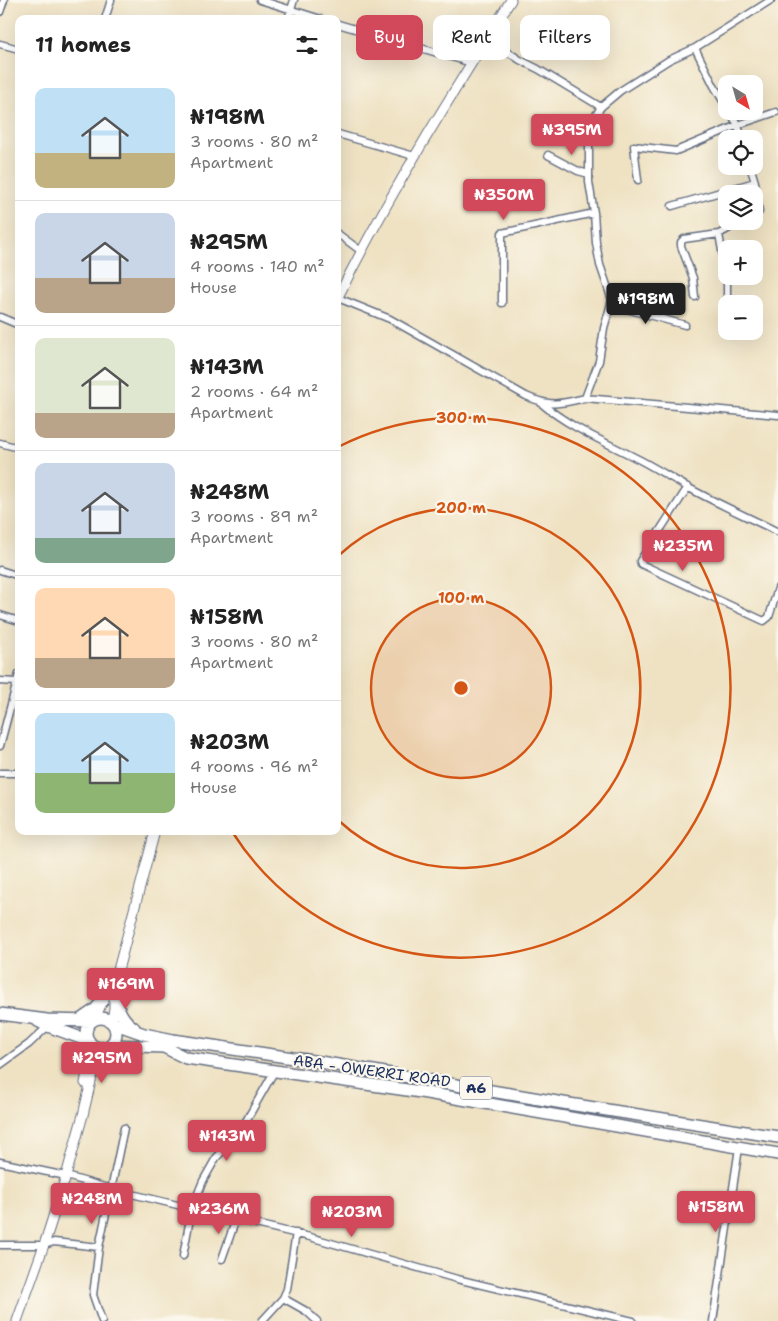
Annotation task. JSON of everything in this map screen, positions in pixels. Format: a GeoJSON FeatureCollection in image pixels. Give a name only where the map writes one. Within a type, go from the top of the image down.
{"type":"FeatureCollection","features":[{"type":"Feature","properties":{"kind":"highway"},"geometry":{"type":"LineString","coordinates":[[115,996],[118,1009],[123,1018],[144,1034]]}},
{"type":"Feature","properties":{"kind":"highway"},"geometry":{"type":"LineString","coordinates":[[79,1020],[96,1008],[103,1000]]}},
{"type":"Feature","properties":{"kind":"highway","name":"ABA - OWERRI ROAD"},"geometry":{"type":"LineString","coordinates":[[0,1014],[29,1018],[79,1020],[104,1018],[144,1034],[173,1040],[320,1062],[778,1137]]}},
{"type":"Feature","properties":{"kind":"highway","name":"ABA - OWERRI ROAD"},"geometry":{"type":"LineString","coordinates":[[29,1018],[101,1048],[108,1046],[164,1047],[186,1058],[421,1092],[778,1154]]}},
{"type":"Feature","properties":{"kind":"highway"},"geometry":{"type":"LineString","coordinates":[[90,1043],[86,1031],[93,1020]]}},
{"type":"Feature","properties":{"kind":"highway"},"geometry":{"type":"LineString","coordinates":[[108,1046],[116,1037],[116,1028],[113,1022]]}},
{"type":"Feature","properties":{"kind":"highway"},"geometry":{"type":"LineString","coordinates":[[566,1117],[569,1104]]}},
{"type":"Feature","properties":{"kind":"main road"},"geometry":{"type":"LineString","coordinates":[[501,15],[511,0]]}},
{"type":"Feature","properties":{"kind":"main road"},"geometry":{"type":"LineString","coordinates":[[341,292],[361,251],[414,156],[474,60]]}},
{"type":"Feature","properties":{"kind":"main road"},"geometry":{"type":"LineString","coordinates":[[113,1022],[114,985],[154,835]]}},
{"type":"Feature","properties":{"kind":"main road"},"geometry":{"type":"LineString","coordinates":[[93,1020],[117,974]]}},
{"type":"Feature","properties":{"kind":"main road"},"geometry":{"type":"LineString","coordinates":[[83,1115],[82,1096],[90,1043]]}},
{"type":"Feature","properties":{"kind":"main road"},"geometry":{"type":"LineString","coordinates":[[16,1321],[44,1245],[66,1176],[92,1078],[108,1046]]}},
{"type":"Feature","properties":{"kind":"street"},"geometry":{"type":"LineString","coordinates":[[0,12],[4,0]]}},
{"type":"Feature","properties":{"kind":"street"},"geometry":{"type":"LineString","coordinates":[[106,15],[110,0]]}},
{"type":"Feature","properties":{"kind":"street"},"geometry":{"type":"LineString","coordinates":[[260,0],[308,15]]}},
{"type":"Feature","properties":{"kind":"street"},"geometry":{"type":"LineString","coordinates":[[289,15],[294,0]]}},
{"type":"Feature","properties":{"kind":"street"},"geometry":{"type":"LineString","coordinates":[[585,398],[599,361],[604,328],[612,305],[596,244],[589,174],[589,140],[594,118],[600,106],[620,91],[669,60],[695,48],[770,0]]}},
{"type":"Feature","properties":{"kind":"street"},"geometry":{"type":"LineString","coordinates":[[341,25],[472,63]]}},
{"type":"Feature","properties":{"kind":"street"},"geometry":{"type":"LineString","coordinates":[[0,44],[15,48]]}},
{"type":"Feature","properties":{"kind":"street"},"geometry":{"type":"LineString","coordinates":[[695,48],[718,93]]}},
{"type":"Feature","properties":{"kind":"street"},"geometry":{"type":"LineString","coordinates":[[510,54],[600,106]]}},
{"type":"Feature","properties":{"kind":"street"},"geometry":{"type":"LineString","coordinates":[[638,180],[634,146],[676,151],[738,125],[776,112]]}},
{"type":"Feature","properties":{"kind":"street"},"geometry":{"type":"LineString","coordinates":[[735,120],[739,130]]}},
{"type":"Feature","properties":{"kind":"street"},"geometry":{"type":"LineString","coordinates":[[341,135],[414,156]]}},
{"type":"Feature","properties":{"kind":"street"},"geometry":{"type":"LineString","coordinates":[[548,155],[578,171],[589,174]]}},
{"type":"Feature","properties":{"kind":"street"},"geometry":{"type":"LineString","coordinates":[[753,175],[755,185]]}},
{"type":"Feature","properties":{"kind":"street"},"geometry":{"type":"LineString","coordinates":[[672,206],[755,182]]}},
{"type":"Feature","properties":{"kind":"street"},"geometry":{"type":"LineString","coordinates":[[502,303],[502,233],[594,213]]}},
{"type":"Feature","properties":{"kind":"street"},"geometry":{"type":"LineString","coordinates":[[695,297],[693,278],[681,242],[684,239],[719,234],[726,230]]}},
{"type":"Feature","properties":{"kind":"street"},"geometry":{"type":"LineString","coordinates":[[719,234],[720,240]]}},
{"type":"Feature","properties":{"kind":"street"},"geometry":{"type":"LineString","coordinates":[[341,236],[361,251]]}},
{"type":"Feature","properties":{"kind":"street"},"geometry":{"type":"LineString","coordinates":[[341,299],[390,318],[472,366],[541,403],[554,414],[588,435],[663,472],[688,488],[778,532]]}},
{"type":"Feature","properties":{"kind":"street"},"geometry":{"type":"LineString","coordinates":[[612,305],[686,325]]}},
{"type":"Feature","properties":{"kind":"street"},"geometry":{"type":"LineString","coordinates":[[0,317],[15,323]]}},
{"type":"Feature","properties":{"kind":"street"},"geometry":{"type":"LineString","coordinates":[[541,403],[563,403],[585,398],[778,415]]}},
{"type":"Feature","properties":{"kind":"street"},"geometry":{"type":"LineString","coordinates":[[0,443],[15,447]]}},
{"type":"Feature","properties":{"kind":"street"},"geometry":{"type":"LineString","coordinates":[[688,488],[640,561],[642,564],[764,621],[769,617],[778,588]]}},
{"type":"Feature","properties":{"kind":"street"},"geometry":{"type":"LineString","coordinates":[[0,570],[15,575]]}},
{"type":"Feature","properties":{"kind":"street"},"geometry":{"type":"LineString","coordinates":[[0,615],[15,621]]}},
{"type":"Feature","properties":{"kind":"street"},"geometry":{"type":"LineString","coordinates":[[0,681],[15,682]]}},
{"type":"Feature","properties":{"kind":"street"},"geometry":{"type":"LineString","coordinates":[[0,746],[15,686]]}},
{"type":"Feature","properties":{"kind":"street"},"geometry":{"type":"LineString","coordinates":[[0,773],[15,773]]}},
{"type":"Feature","properties":{"kind":"street"},"geometry":{"type":"LineString","coordinates":[[0,1065],[29,1044],[48,1026]]}},
{"type":"Feature","properties":{"kind":"street"},"geometry":{"type":"LineString","coordinates":[[183,1256],[192,1208],[203,1181],[216,1158],[238,1135],[274,1072]]}},
{"type":"Feature","properties":{"kind":"street"},"geometry":{"type":"LineString","coordinates":[[102,1321],[92,1294],[110,1189],[124,1128]]}},
{"type":"Feature","properties":{"kind":"street"},"geometry":{"type":"LineString","coordinates":[[714,1321],[739,1148]]}},
{"type":"Feature","properties":{"kind":"street"},"geometry":{"type":"LineString","coordinates":[[0,1162],[66,1176],[110,1189],[296,1234],[457,1279],[633,1321]]}},
{"type":"Feature","properties":{"kind":"street"},"geometry":{"type":"LineString","coordinates":[[222,1259],[236,1219]]}},
{"type":"Feature","properties":{"kind":"street"},"geometry":{"type":"LineString","coordinates":[[262,1321],[283,1298],[287,1289],[296,1234]]}},
{"type":"Feature","properties":{"kind":"street"},"geometry":{"type":"LineString","coordinates":[[0,1245],[44,1245],[54,1242],[99,1247]]}},
{"type":"Feature","properties":{"kind":"street"},"geometry":{"type":"LineString","coordinates":[[283,1298],[306,1311],[317,1321]]}}]}
